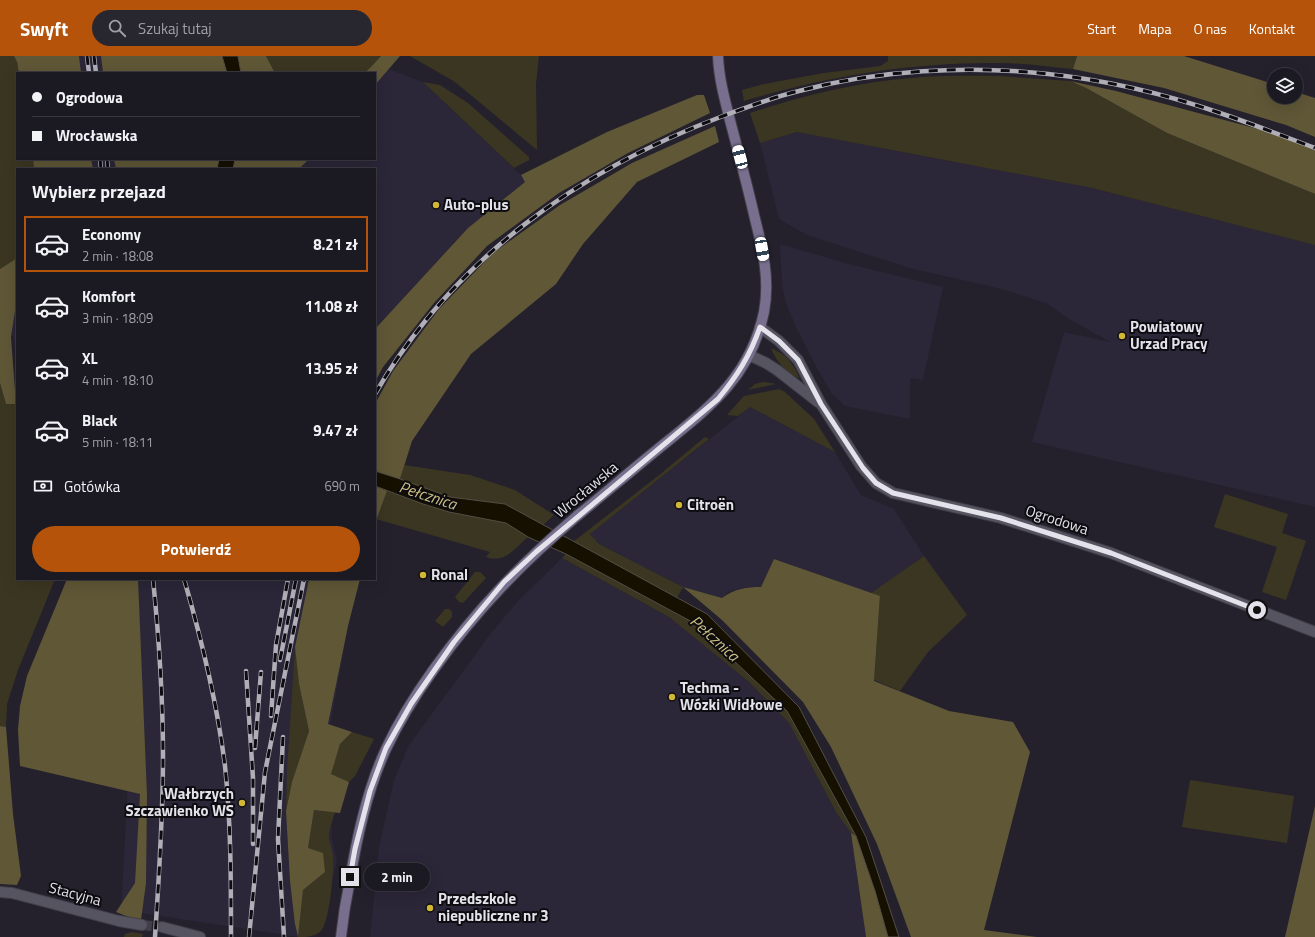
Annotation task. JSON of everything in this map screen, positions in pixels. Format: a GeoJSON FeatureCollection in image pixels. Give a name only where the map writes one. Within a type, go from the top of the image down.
{"type":"FeatureCollection","features":[{"type":"Feature","properties":{"kind":"main road","name":"Wrocławska"},"geometry":{"type":"LineString","coordinates":[[341,937],[355,849],[370,791],[386,748],[415,697],[454,642],[504,582],[574,519],[718,399],[749,355],[760,327],[766,294],[766,268],[756,221],[721,86],[718,56]]}},
{"type":"Feature","properties":{"kind":"street","name":"Ogrodowa"},"geometry":{"type":"LineString","coordinates":[[760,327],[779,341],[798,360],[821,404],[863,468],[876,483],[893,493],[1001,518],[1111,553],[1315,632]]}},
{"type":"Feature","properties":{"kind":"street","name":"Ogrodowa"},"geometry":{"type":"LineString","coordinates":[[749,355],[766,362],[778,370],[821,404]]}},
{"type":"Feature","properties":{"kind":"street","name":"Stacyjna"},"geometry":{"type":"LineString","coordinates":[[0,892],[12,893],[119,921],[142,925]]}},
{"type":"Feature","properties":{"kind":"street"},"geometry":{"type":"LineString","coordinates":[[162,927],[199,937]]}},
{"type":"Feature","properties":{"kind":"shaded area"},"geometry":{"type":"Polygon","coordinates":[[[0,56],[14,56],[19,72],[16,72],[16,160],[33,160],[34,168],[16,168],[16,259],[0,269],[0,56]]]}},
{"type":"Feature","properties":{"kind":"shaded area"},"geometry":{"type":"Polygon","coordinates":[[[14,56],[79,56],[81,72],[19,72],[14,56]]]}},
{"type":"Feature","properties":{"kind":"shaded area"},"geometry":{"type":"Polygon","coordinates":[[[53,56],[134,56],[137,72],[58,72],[53,56]]]}},
{"type":"Feature","properties":{"kind":"shaded area"},"geometry":{"type":"Polygon","coordinates":[[[101,56],[222,56],[227,72],[103,72],[101,56]]]}},
{"type":"Feature","properties":{"kind":"shaded area"},"geometry":{"type":"Polygon","coordinates":[[[238,56],[266,56],[274,72],[241,72],[238,56]]]}},
{"type":"Feature","properties":{"kind":"shaded area"},"geometry":{"type":"Polygon","coordinates":[[[266,56],[381,56],[365,72],[274,72],[266,56]]]}},
{"type":"Feature","properties":{"kind":"shaded area"},"geometry":{"type":"Polygon","coordinates":[[[381,56],[400,56],[376,84],[376,72],[365,72],[381,56]]]}},
{"type":"Feature","properties":{"kind":"shaded area"},"geometry":{"type":"Polygon","coordinates":[[[410,56],[539,56],[536,84],[537,150],[455,82],[410,56]]]}},
{"type":"Feature","properties":{"kind":"shaded area"},"geometry":{"type":"Polygon","coordinates":[[[888,56],[1077,56],[1073,69],[1027,64],[1000,63],[967,63],[903,68],[870,72],[807,84],[744,101],[742,90],[764,84],[824,73],[880,66],[888,61],[888,56]]]}},
{"type":"Feature","properties":{"kind":"shaded area"},"geometry":{"type":"Polygon","coordinates":[[[1077,56],[1184,56],[1267,82],[1267,104],[1303,104],[1303,94],[1315,98],[1315,137],[1286,125],[1164,88],[1073,69],[1077,56]]]}},
{"type":"Feature","properties":{"kind":"shaded area","name":"Auto-plus"},"geometry":{"type":"Polygon","coordinates":[[[389,69],[423,82],[521,175],[525,182],[468,228],[376,328],[376,168],[300,168],[308,160],[376,160],[376,84],[389,69]]]}},
{"type":"Feature","properties":{"kind":"shaded area"},"geometry":{"type":"Polygon","coordinates":[[[934,76],[1000,76],[1070,81],[1086,88],[1167,133],[1315,194],[1315,245],[1092,188],[797,132],[760,143],[750,113],[850,86],[934,76]]]}},
{"type":"Feature","properties":{"kind":"shaded area"},"geometry":{"type":"Polygon","coordinates":[[[1070,81],[1116,91],[1280,135],[1315,149],[1315,194],[1167,133],[1086,88],[1070,81]]]}},
{"type":"Feature","properties":{"kind":"shaded area"},"geometry":{"type":"Polygon","coordinates":[[[423,82],[440,85],[468,103],[529,157],[529,160],[514,168],[423,82]]]}},
{"type":"Feature","properties":{"kind":"shaded area"},"geometry":{"type":"Polygon","coordinates":[[[697,95],[704,95],[710,113],[628,153],[559,193],[487,246],[434,303],[383,367],[376,380],[376,328],[468,228],[525,182],[521,175],[607,132],[697,95]]]}},
{"type":"Feature","properties":{"kind":"shaded area"},"geometry":{"type":"Polygon","coordinates":[[[715,126],[719,142],[637,182],[583,244],[556,284],[471,354],[412,441],[400,479],[376,471],[376,402],[393,371],[439,309],[493,253],[560,205],[632,163],[715,126]]]}},
{"type":"Feature","properties":{"kind":"shaded area"},"geometry":{"type":"Polygon","coordinates":[[[797,132],[1092,188],[1315,245],[1315,507],[1032,442],[1064,332],[1110,342],[1069,319],[1046,303],[998,288],[913,269],[807,235],[779,219],[760,143],[797,132]]]}},
{"type":"Feature","properties":{"kind":"shaded area"},"geometry":{"type":"Polygon","coordinates":[[[33,160],[91,160],[93,168],[34,168],[33,160]]]}},
{"type":"Feature","properties":{"kind":"shaded area"},"geometry":{"type":"Polygon","coordinates":[[[81,160],[150,160],[151,168],[66,168],[81,160]]]}},
{"type":"Feature","properties":{"kind":"shaded area"},"geometry":{"type":"Polygon","coordinates":[[[114,160],[219,160],[217,168],[116,168],[114,160]]]}},
{"type":"Feature","properties":{"kind":"shaded area"},"geometry":{"type":"Polygon","coordinates":[[[235,160],[308,160],[300,168],[233,168],[235,160]]]}},
{"type":"Feature","properties":{"kind":"shaded area"},"geometry":{"type":"Polygon","coordinates":[[[780,244],[849,264],[943,287],[923,380],[910,378],[910,419],[845,406],[832,394],[796,327],[786,303],[782,285],[780,244]]]}},
{"type":"Feature","properties":{"kind":"shaded area"},"geometry":{"type":"Polygon","coordinates":[[[16,259],[16,304],[11,337],[16,404],[6,404],[0,383],[0,269],[16,259]]]}},
{"type":"Feature","properties":{"kind":"shaded area"},"geometry":{"type":"Polygon","coordinates":[[[16,274],[16,352],[0,300],[0,283],[16,274]]]}},
{"type":"Feature","properties":{"kind":"shaded area"},"geometry":{"type":"Polygon","coordinates":[[[771,348],[789,360],[800,379],[782,366],[771,348]]]}},
{"type":"Feature","properties":{"kind":"shaded area"},"geometry":{"type":"Polygon","coordinates":[[[763,382],[776,384],[748,390],[755,384],[763,382]]]}},
{"type":"Feature","properties":{"kind":"shaded area"},"geometry":{"type":"Polygon","coordinates":[[[0,383],[6,404],[16,404],[16,580],[55,580],[18,670],[7,704],[6,727],[0,726],[0,383]]]}},
{"type":"Feature","properties":{"kind":"shaded area"},"geometry":{"type":"Polygon","coordinates":[[[779,389],[785,392],[814,419],[835,452],[750,407],[738,416],[727,415],[744,396],[779,389]]]}},
{"type":"Feature","properties":{"kind":"shaded area"},"geometry":{"type":"Polygon","coordinates":[[[750,407],[835,452],[861,495],[894,509],[924,556],[871,593],[774,559],[761,587],[746,587],[729,592],[722,598],[683,587],[599,544],[590,534],[750,407]]]}},
{"type":"Feature","properties":{"kind":"shaded area"},"geometry":{"type":"Polygon","coordinates":[[[705,437],[709,439],[590,534],[599,544],[683,587],[677,598],[573,542],[658,476],[705,437]]]}},
{"type":"Feature","properties":{"kind":"shaded area"},"geometry":{"type":"Polygon","coordinates":[[[404,465],[470,475],[515,490],[554,515],[543,525],[505,504],[450,497],[400,479],[404,465]]]}},
{"type":"Feature","properties":{"kind":"shaded area"},"geometry":{"type":"Polygon","coordinates":[[[376,486],[387,491],[376,520],[376,486]]]}},
{"type":"Feature","properties":{"kind":"shaded area"},"geometry":{"type":"Polygon","coordinates":[[[387,491],[449,512],[506,523],[528,537],[504,557],[493,559],[486,557],[490,552],[376,519],[387,491]]]}},
{"type":"Feature","properties":{"kind":"shaded area"},"geometry":{"type":"Polygon","coordinates":[[[1225,494],[1288,514],[1282,533],[1306,541],[1286,600],[1262,592],[1277,547],[1214,527],[1225,494]]]}},
{"type":"Feature","properties":{"kind":"shaded area"},"geometry":{"type":"Polygon","coordinates":[[[566,554],[694,623],[787,711],[856,836],[851,833],[837,814],[789,723],[749,682],[669,617],[562,558],[566,554]]]}},
{"type":"Feature","properties":{"kind":"shaded area"},"geometry":{"type":"Polygon","coordinates":[[[924,556],[967,615],[928,652],[900,691],[874,680],[880,597],[871,593],[924,556]]]}},
{"type":"Feature","properties":{"kind":"shaded area"},"geometry":{"type":"Polygon","coordinates":[[[562,558],[669,617],[749,682],[789,723],[837,814],[851,833],[866,937],[370,937],[379,847],[394,780],[409,745],[491,633],[517,602],[562,558]]]}},
{"type":"Feature","properties":{"kind":"shaded area"},"geometry":{"type":"Polygon","coordinates":[[[774,559],[880,596],[874,681],[949,711],[1013,722],[1030,752],[984,930],[1037,937],[911,937],[877,844],[831,747],[803,702],[722,620],[683,587],[722,598],[731,592],[740,589],[761,587],[774,559]]]}},
{"type":"Feature","properties":{"kind":"shaded area"},"geometry":{"type":"Polygon","coordinates":[[[475,572],[480,572],[486,578],[463,603],[459,602],[455,597],[475,572]]]}},
{"type":"Feature","properties":{"kind":"shaded area"},"geometry":{"type":"Polygon","coordinates":[[[67,580],[138,580],[147,795],[146,883],[141,920],[116,912],[135,883],[140,794],[20,766],[18,730],[20,706],[27,676],[67,580]]]}},
{"type":"Feature","properties":{"kind":"shaded area"},"geometry":{"type":"Polygon","coordinates":[[[128,580],[360,580],[348,626],[329,732],[336,783],[331,835],[337,861],[323,919],[319,928],[298,937],[121,910],[128,781],[128,580]]]}},
{"type":"Feature","properties":{"kind":"shaded area"},"geometry":{"type":"Polygon","coordinates":[[[309,580],[360,580],[348,626],[328,724],[352,732],[340,744],[331,774],[349,782],[340,813],[314,810],[308,848],[323,853],[325,872],[303,890],[298,937],[290,881],[286,811],[292,782],[309,731],[299,684],[295,647],[309,580]]]}},
{"type":"Feature","properties":{"kind":"shaded area"},"geometry":{"type":"Polygon","coordinates":[[[445,609],[449,609],[452,612],[452,617],[443,627],[435,621],[445,609]]]}},
{"type":"Feature","properties":{"kind":"shaded area"},"geometry":{"type":"Polygon","coordinates":[[[295,647],[299,684],[309,731],[292,782],[286,811],[287,770],[295,647]]]}},
{"type":"Feature","properties":{"kind":"shaded area"},"geometry":{"type":"Polygon","coordinates":[[[0,726],[6,727],[13,814],[21,876],[17,885],[0,884],[0,726]]]}},
{"type":"Feature","properties":{"kind":"shaded area"},"geometry":{"type":"Polygon","coordinates":[[[352,732],[374,739],[355,776],[349,782],[330,774],[340,744],[352,732]]]}},
{"type":"Feature","properties":{"kind":"shaded area"},"geometry":{"type":"Polygon","coordinates":[[[1190,780],[1294,796],[1287,843],[1182,827],[1190,780]]]}},
{"type":"Feature","properties":{"kind":"shaded area"},"geometry":{"type":"Polygon","coordinates":[[[1315,806],[1315,937],[1285,937],[1315,806]]]}},
{"type":"Feature","properties":{"kind":"shaded area"},"geometry":{"type":"Polygon","coordinates":[[[314,810],[335,812],[329,836],[333,855],[331,894],[327,917],[321,931],[313,936],[298,937],[303,890],[325,872],[308,848],[314,810]]]}},
{"type":"Feature","properties":{"kind":"shaded area"},"geometry":{"type":"Polygon","coordinates":[[[851,833],[856,836],[875,891],[888,937],[866,937],[851,833]]]}},
{"type":"Feature","properties":{"kind":"shaded area"},"geometry":{"type":"Polygon","coordinates":[[[132,932],[143,934],[142,937],[124,937],[125,934],[132,932]]]}},
{"type":"Feature","properties":{"kind":"water"},"geometry":{"type":"Polygon","coordinates":[[[222,56],[238,56],[241,72],[227,72],[222,56]]]}},
{"type":"Feature","properties":{"kind":"water"},"geometry":{"type":"Polygon","coordinates":[[[219,160],[235,160],[233,168],[217,168],[219,160]]]}},
{"type":"Feature","properties":{"kind":"water","name":"Pełcznica"},"geometry":{"type":"Polygon","coordinates":[[[376,471],[450,497],[505,504],[707,614],[799,707],[866,837],[899,937],[888,937],[875,891],[856,836],[787,711],[694,623],[566,554],[528,537],[506,523],[449,512],[376,486],[376,471]]]}},
{"type":"Feature","properties":{"kind":"tunnel"},"geometry":{"type":"LineString","coordinates":[[142,925],[162,927]]}},
{"type":"Feature","properties":{"kind":"railway"},"geometry":{"type":"LineString","coordinates":[[87,56],[89,72]]}},
{"type":"Feature","properties":{"kind":"railway"},"geometry":{"type":"LineString","coordinates":[[94,56],[96,72]]}},
{"type":"Feature","properties":{"kind":"railway"},"geometry":{"type":"LineString","coordinates":[[376,392],[406,346],[442,301],[481,261],[524,225],[570,192],[619,163],[670,138],[723,116],[789,93],[860,78],[923,71],[986,70],[1048,74],[1092,80],[1157,94],[1232,117],[1315,148]]}},
{"type":"Feature","properties":{"kind":"railway"},"geometry":{"type":"LineString","coordinates":[[100,160],[101,168]]}},
{"type":"Feature","properties":{"kind":"railway"},"geometry":{"type":"LineString","coordinates":[[107,160],[108,168]]}},
{"type":"Feature","properties":{"kind":"railway"},"geometry":{"type":"LineString","coordinates":[[153,580],[160,668],[163,758],[162,825],[155,937]]}},
{"type":"Feature","properties":{"kind":"railway"},"geometry":{"type":"LineString","coordinates":[[184,580],[208,672],[222,742],[230,830],[231,937]]}},
{"type":"Feature","properties":{"kind":"railway"},"geometry":{"type":"LineString","coordinates":[[271,716],[276,645],[288,580]]}},
{"type":"Feature","properties":{"kind":"railway"},"geometry":{"type":"LineString","coordinates":[[280,660],[296,580]]}},
{"type":"Feature","properties":{"kind":"railway"},"geometry":{"type":"LineString","coordinates":[[249,937],[265,772],[304,580]]}},
{"type":"Feature","properties":{"kind":"railway"},"geometry":{"type":"LineString","coordinates":[[246,671],[253,778],[253,844]]}},
{"type":"Feature","properties":{"kind":"railway"},"geometry":{"type":"LineString","coordinates":[[255,748],[261,672]]}},
{"type":"Feature","properties":{"kind":"railway"},"geometry":{"type":"LineString","coordinates":[[283,737],[278,839],[284,937]]}},
{"type":"Feature","properties":{"kind":"place","name":"Auto-plus"},"geometry":{"type":"Point","coordinates":[436,205]}},
{"type":"Feature","properties":{"kind":"place","name":"Powiatowy Urzad Pracy"},"geometry":{"type":"Point","coordinates":[1122,336]}},
{"type":"Feature","properties":{"kind":"place","name":"Citroën"},"geometry":{"type":"Point","coordinates":[679,505]}},
{"type":"Feature","properties":{"kind":"place","name":"Ronal"},"geometry":{"type":"Point","coordinates":[423,575]}},
{"type":"Feature","properties":{"kind":"place","name":"Techma - Wózki Widłowe"},"geometry":{"type":"Point","coordinates":[672,697]}},
{"type":"Feature","properties":{"kind":"place","name":"Wałbrzych Szczawienko WS"},"geometry":{"type":"Point","coordinates":[242,803]}},
{"type":"Feature","properties":{"kind":"place","name":"Przedszkole niepubliczne nr 3"},"geometry":{"type":"Point","coordinates":[430,908]}},
{"type":"Feature","properties":{"kind":"route"},"geometry":{"type":"LineString","coordinates":[[350,877],[355,849],[370,791],[386,748],[423,685],[454,642],[504,582],[536,552],[718,399],[729,386],[749,355],[760,327],[779,341],[798,360],[821,404],[863,468],[876,483],[893,493],[1001,518],[1111,553],[1257,610]]}}]}
